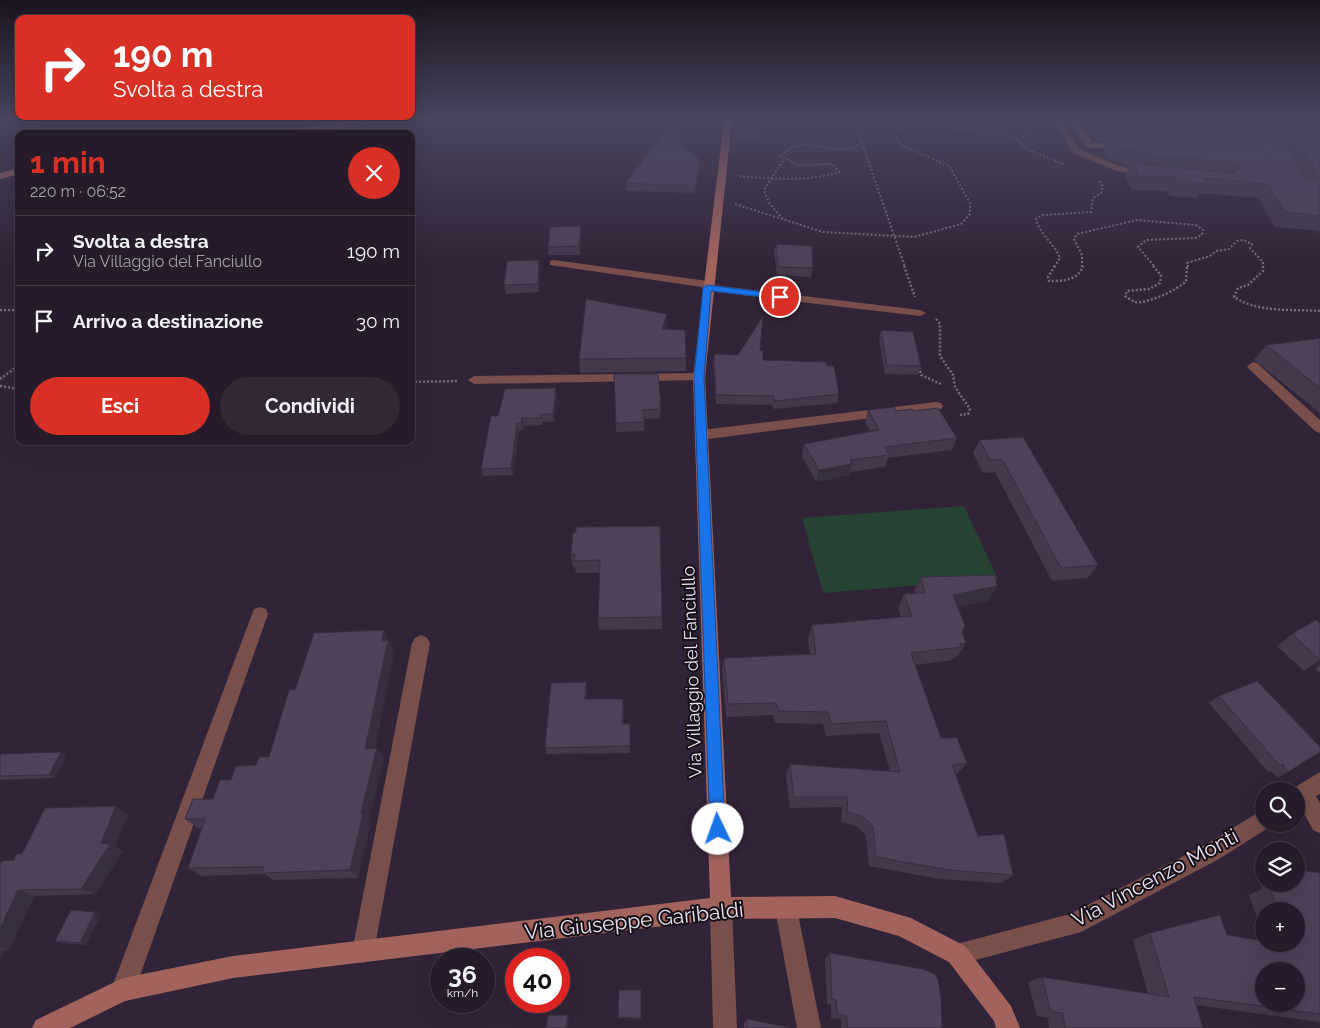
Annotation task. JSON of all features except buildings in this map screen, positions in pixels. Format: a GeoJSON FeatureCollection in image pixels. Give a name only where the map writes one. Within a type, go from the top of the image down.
{"type":"FeatureCollection","features":[{"type":"Feature","properties":{"kind":"street","name":"Via Villaggio del Fanciullo"},"geometry":{"type":"LineString","coordinates":[[721,908],[699,377],[708,286],[723,168]]}},
{"type":"Feature","properties":{"kind":"street"},"geometry":{"type":"LineString","coordinates":[[1117,168],[1162,176]]}},
{"type":"Feature","properties":{"kind":"street"},"geometry":{"type":"LineString","coordinates":[[0,176],[15,172]]}},
{"type":"Feature","properties":{"kind":"street"},"geometry":{"type":"LineString","coordinates":[[554,263],[708,286],[920,313]]}},
{"type":"Feature","properties":{"kind":"street"},"geometry":{"type":"LineString","coordinates":[[1253,366],[1320,428]]}},
{"type":"Feature","properties":{"kind":"street"},"geometry":{"type":"LineString","coordinates":[[474,380],[699,377]]}},
{"type":"Feature","properties":{"kind":"street"},"geometry":{"type":"LineString","coordinates":[[701,435],[936,406]]}},
{"type":"Feature","properties":{"kind":"street"},"geometry":{"type":"LineString","coordinates":[[123,990],[260,614]]}},
{"type":"Feature","properties":{"kind":"street"},"geometry":{"type":"LineString","coordinates":[[363,952],[421,643]]}},
{"type":"Feature","properties":{"kind":"street"},"geometry":{"type":"LineString","coordinates":[[1307,791],[1320,823]]}},
{"type":"Feature","properties":{"kind":"street","name":"Via Vincenzo Monti"},"geometry":{"type":"LineString","coordinates":[[957,954],[1073,924],[1212,852],[1255,825]]}},
{"type":"Feature","properties":{"kind":"street","name":"Via Giuseppe Garibaldi"},"geometry":{"type":"LineString","coordinates":[[44,1028],[123,990],[233,967],[721,908],[786,909],[835,907],[903,926],[957,954],[1003,1023]]}},
{"type":"Feature","properties":{"kind":"street"},"geometry":{"type":"LineString","coordinates":[[721,908],[725,1028]]}},
{"type":"Feature","properties":{"kind":"street"},"geometry":{"type":"LineString","coordinates":[[786,909],[809,1028]]}},
{"type":"Feature","properties":{"kind":"path"},"geometry":{"type":"LineString","coordinates":[[779,168],[764,190],[769,203],[783,220]]}},
{"type":"Feature","properties":{"kind":"path"},"geometry":{"type":"LineString","coordinates":[[723,172],[740,177],[828,176],[839,172],[837,168]]}},
{"type":"Feature","properties":{"kind":"path"},"geometry":{"type":"LineString","coordinates":[[870,168],[920,313],[933,317],[940,324],[940,356],[953,374],[955,387],[970,409],[968,414],[960,415]]}},
{"type":"Feature","properties":{"kind":"path"},"geometry":{"type":"LineString","coordinates":[[720,203],[737,204],[823,232],[914,237],[961,224],[970,214],[970,203],[950,168]]}},
{"type":"Feature","properties":{"kind":"path"},"geometry":{"type":"LineString","coordinates":[[1096,177],[1103,187],[1101,193],[1093,198],[1090,212],[1042,215],[1036,219],[1037,225],[1044,236],[1058,248],[1060,258],[1048,277],[1049,281],[1068,281],[1077,276],[1082,270],[1083,256],[1076,246],[1074,239],[1077,234],[1137,220],[1180,223],[1196,225],[1203,230],[1202,235],[1195,238],[1146,240],[1138,247],[1160,275],[1160,283],[1149,289],[1127,291],[1125,296],[1138,302],[1174,290],[1184,284],[1188,274],[1187,263],[1210,256],[1216,251],[1228,249],[1235,245],[1237,241],[1243,240],[1252,244],[1250,248],[1263,262],[1263,271],[1248,285],[1238,288],[1234,297],[1239,302],[1258,307],[1320,311]]}},
{"type":"Feature","properties":{"kind":"path"},"geometry":{"type":"LineString","coordinates":[[0,310],[15,310]]}},
{"type":"Feature","properties":{"kind":"path"},"geometry":{"type":"LineString","coordinates":[[919,366],[921,375],[941,384]]}},
{"type":"Feature","properties":{"kind":"path"},"geometry":{"type":"LineString","coordinates":[[0,380],[15,368]]}},
{"type":"Feature","properties":{"kind":"path"},"geometry":{"type":"LineString","coordinates":[[415,382],[474,380]]}},
{"type":"Feature","properties":{"kind":"path"},"geometry":{"type":"LineString","coordinates":[[0,386],[15,388]]}},
{"type":"Feature","properties":{"kind":"green space"},"geometry":{"type":"Polygon","coordinates":[[[964,506],[998,579],[823,593],[802,518],[964,506]]]}},
{"type":"Feature","properties":{"kind":"route"},"geometry":{"type":"LineString","coordinates":[[718,829],[699,377],[707,288],[780,297]]}}]}
